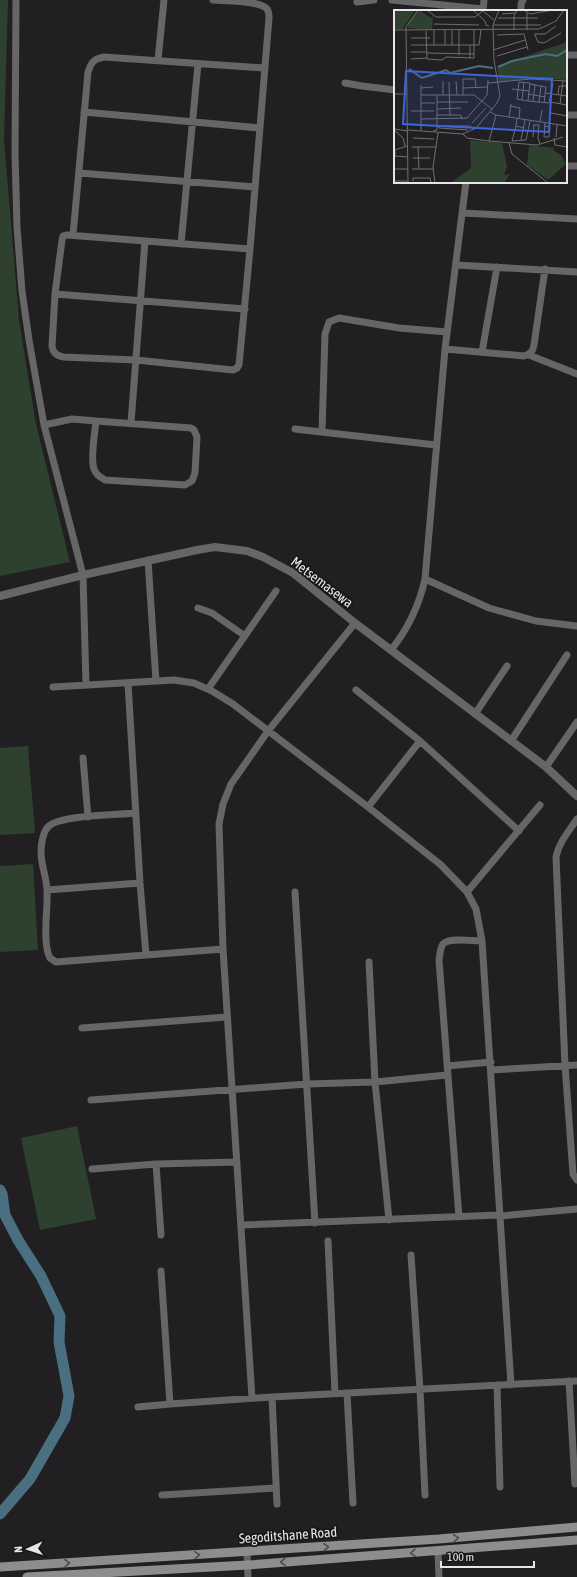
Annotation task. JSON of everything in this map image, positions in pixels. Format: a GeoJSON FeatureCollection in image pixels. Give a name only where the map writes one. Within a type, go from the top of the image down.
{"type":"FeatureCollection","features":[{"type":"Feature","properties":{"kind":"main road","name":"Segoditshane Road"},"geometry":{"type":"LineString","coordinates":[[0,1567],[439,1539],[577,1527]]}},
{"type":"Feature","properties":{"kind":"main road","name":"Segoditshane Road"},"geometry":{"type":"LineString","coordinates":[[27,1577],[248,1565],[577,1540]]}},
{"type":"Feature","properties":{"kind":"street"},"geometry":{"type":"LineString","coordinates":[[16,0],[15,154],[17,227],[22,291],[44,425],[83,574],[86,685]]}},
{"type":"Feature","properties":{"kind":"street"},"geometry":{"type":"LineString","coordinates":[[158,60],[164,0]]}},
{"type":"Feature","properties":{"kind":"street"},"geometry":{"type":"LineString","coordinates":[[213,0],[255,2],[265,7],[268,11],[269,18],[265,68],[255,187],[250,249],[245,309],[239,365],[233,370],[136,360],[63,357],[56,355],[53,351],[55,294],[63,236],[73,235],[250,249]]}},
{"type":"Feature","properties":{"kind":"street"},"geometry":{"type":"LineString","coordinates":[[357,2],[374,0]]}},
{"type":"Feature","properties":{"kind":"street"},"geometry":{"type":"LineString","coordinates":[[392,0],[483,10],[484,0]]}},
{"type":"Feature","properties":{"kind":"street"},"geometry":{"type":"LineString","coordinates":[[520,10],[523,0]]}},
{"type":"Feature","properties":{"kind":"street"},"geometry":{"type":"LineString","coordinates":[[73,235],[88,72],[93,61],[97,58],[104,57],[265,68]]}},
{"type":"Feature","properties":{"kind":"street"},"geometry":{"type":"LineString","coordinates":[[181,244],[198,64]]}},
{"type":"Feature","properties":{"kind":"street"},"geometry":{"type":"LineString","coordinates":[[345,83],[394,90]]}},
{"type":"Feature","properties":{"kind":"street"},"geometry":{"type":"LineString","coordinates":[[84,112],[260,128]]}},
{"type":"Feature","properties":{"kind":"street"},"geometry":{"type":"LineString","coordinates":[[567,115],[577,116]]}},
{"type":"Feature","properties":{"kind":"street"},"geometry":{"type":"LineString","coordinates":[[79,173],[255,187]]}},
{"type":"Feature","properties":{"kind":"street"},"geometry":{"type":"LineString","coordinates":[[392,650],[403,636],[418,606],[425,579],[445,349],[466,183]]}},
{"type":"Feature","properties":{"kind":"street"},"geometry":{"type":"LineString","coordinates":[[463,212],[577,219]]}},
{"type":"Feature","properties":{"kind":"street"},"geometry":{"type":"LineString","coordinates":[[131,423],[145,241]]}},
{"type":"Feature","properties":{"kind":"street"},"geometry":{"type":"LineString","coordinates":[[456,265],[577,272]]}},
{"type":"Feature","properties":{"kind":"street"},"geometry":{"type":"LineString","coordinates":[[482,352],[497,268]]}},
{"type":"Feature","properties":{"kind":"street"},"geometry":{"type":"LineString","coordinates":[[530,355],[533,351],[545,270]]}},
{"type":"Feature","properties":{"kind":"street"},"geometry":{"type":"LineString","coordinates":[[55,294],[245,309]]}},
{"type":"Feature","properties":{"kind":"street"},"geometry":{"type":"LineString","coordinates":[[322,432],[325,334],[329,322],[339,318],[399,328],[447,332]]}},
{"type":"Feature","properties":{"kind":"street"},"geometry":{"type":"LineString","coordinates":[[445,349],[524,356],[530,355],[577,374]]}},
{"type":"Feature","properties":{"kind":"street"},"geometry":{"type":"LineString","coordinates":[[44,425],[72,419],[191,428],[196,433],[197,440],[195,473],[192,481],[185,485],[105,480],[100,477],[94,470],[93,461],[96,421]]}},
{"type":"Feature","properties":{"kind":"street"},"geometry":{"type":"LineString","coordinates":[[295,429],[436,444]]}},
{"type":"Feature","properties":{"kind":"street","name":"Metsemasewa"},"geometry":{"type":"LineString","coordinates":[[0,596],[83,574],[215,547],[246,551],[263,557],[293,574],[546,767],[577,796]]}},
{"type":"Feature","properties":{"kind":"street"},"geometry":{"type":"LineString","coordinates":[[148,560],[156,681]]}},
{"type":"Feature","properties":{"kind":"street"},"geometry":{"type":"LineString","coordinates":[[425,579],[489,608],[536,621],[577,626]]}},
{"type":"Feature","properties":{"kind":"street"},"geometry":{"type":"LineString","coordinates":[[208,690],[276,591]]}},
{"type":"Feature","properties":{"kind":"street"},"geometry":{"type":"LineString","coordinates":[[198,608],[212,613],[245,636]]}},
{"type":"Feature","properties":{"kind":"street"},"geometry":{"type":"LineString","coordinates":[[252,1398],[223,949],[219,824],[222,804],[231,784],[268,731],[356,623]]}},
{"type":"Feature","properties":{"kind":"street"},"geometry":{"type":"LineString","coordinates":[[511,741],[567,655]]}},
{"type":"Feature","properties":{"kind":"street"},"geometry":{"type":"LineString","coordinates":[[475,714],[507,666]]}},
{"type":"Feature","properties":{"kind":"street"},"geometry":{"type":"LineString","coordinates":[[53,687],[174,680],[194,683],[233,704],[368,807],[441,865],[467,892],[476,909],[482,941],[511,1384]]}},
{"type":"Feature","properties":{"kind":"street"},"geometry":{"type":"LineString","coordinates":[[128,682],[140,884],[146,955]]}},
{"type":"Feature","properties":{"kind":"street"},"geometry":{"type":"LineString","coordinates":[[356,690],[420,741],[519,831]]}},
{"type":"Feature","properties":{"kind":"street"},"geometry":{"type":"LineString","coordinates":[[546,767],[577,722]]}},
{"type":"Feature","properties":{"kind":"street"},"geometry":{"type":"LineString","coordinates":[[368,807],[420,741]]}},
{"type":"Feature","properties":{"kind":"street"},"geometry":{"type":"LineString","coordinates":[[83,758],[88,817]]}},
{"type":"Feature","properties":{"kind":"street"},"geometry":{"type":"LineString","coordinates":[[467,892],[540,805]]}},
{"type":"Feature","properties":{"kind":"street"},"geometry":{"type":"LineString","coordinates":[[136,813],[88,817],[55,822],[48,827],[44,836],[41,851],[42,865],[48,890],[47,954],[52,960],[62,962],[223,949]]}},
{"type":"Feature","properties":{"kind":"street"},"geometry":{"type":"LineString","coordinates":[[577,819],[562,841],[556,857],[565,1065],[573,1174],[577,1180]]}},
{"type":"Feature","properties":{"kind":"street"},"geometry":{"type":"LineString","coordinates":[[48,890],[140,884]]}},
{"type":"Feature","properties":{"kind":"street"},"geometry":{"type":"LineString","coordinates":[[295,892],[316,1223]]}},
{"type":"Feature","properties":{"kind":"street"},"geometry":{"type":"LineString","coordinates":[[459,1217],[439,960],[443,943],[450,940],[482,941]]}},
{"type":"Feature","properties":{"kind":"street"},"geometry":{"type":"LineString","coordinates":[[369,962],[375,1082],[389,1220]]}},
{"type":"Feature","properties":{"kind":"street"},"geometry":{"type":"LineString","coordinates":[[82,1028],[227,1017]]}},
{"type":"Feature","properties":{"kind":"street"},"geometry":{"type":"LineString","coordinates":[[447,1066],[491,1062]]}},
{"type":"Feature","properties":{"kind":"street"},"geometry":{"type":"LineString","coordinates":[[491,1070],[577,1065]]}},
{"type":"Feature","properties":{"kind":"street"},"geometry":{"type":"LineString","coordinates":[[91,1100],[307,1084],[375,1082],[447,1074]]}},
{"type":"Feature","properties":{"kind":"street"},"geometry":{"type":"LineString","coordinates":[[92,1169],[156,1164],[237,1162]]}},
{"type":"Feature","properties":{"kind":"street"},"geometry":{"type":"LineString","coordinates":[[156,1164],[161,1234]]}},
{"type":"Feature","properties":{"kind":"street"},"geometry":{"type":"LineString","coordinates":[[241,1225],[500,1216],[577,1209]]}},
{"type":"Feature","properties":{"kind":"street"},"geometry":{"type":"LineString","coordinates":[[328,1241],[335,1393]]}},
{"type":"Feature","properties":{"kind":"street"},"geometry":{"type":"LineString","coordinates":[[411,1255],[425,1495]]}},
{"type":"Feature","properties":{"kind":"street"},"geometry":{"type":"LineString","coordinates":[[161,1271],[170,1404]]}},
{"type":"Feature","properties":{"kind":"street"},"geometry":{"type":"LineString","coordinates":[[569,1381],[575,1484]]}},
{"type":"Feature","properties":{"kind":"street"},"geometry":{"type":"LineString","coordinates":[[138,1407],[335,1393],[577,1381]]}},
{"type":"Feature","properties":{"kind":"street"},"geometry":{"type":"LineString","coordinates":[[497,1385],[500,1487]]}},
{"type":"Feature","properties":{"kind":"street"},"geometry":{"type":"LineString","coordinates":[[347,1393],[353,1503]]}},
{"type":"Feature","properties":{"kind":"street"},"geometry":{"type":"LineString","coordinates":[[272,1397],[278,1504]]}},
{"type":"Feature","properties":{"kind":"street"},"geometry":{"type":"LineString","coordinates":[[162,1495],[276,1488]]}},
{"type":"Feature","properties":{"kind":"street"},"geometry":{"type":"LineString","coordinates":[[438,1551],[439,1577]]}},
{"type":"Feature","properties":{"kind":"street"},"geometry":{"type":"LineString","coordinates":[[247,1552],[248,1577]]}},
{"type":"Feature","properties":{"kind":"green space"},"geometry":{"type":"Polygon","coordinates":[[[0,0],[8,0],[4,140],[19,320],[36,424],[70,562],[0,576],[0,0]]]}},
{"type":"Feature","properties":{"kind":"green space"},"geometry":{"type":"Polygon","coordinates":[[[28,746],[35,833],[0,835],[0,748],[28,746]]]}},
{"type":"Feature","properties":{"kind":"green space"},"geometry":{"type":"Polygon","coordinates":[[[33,864],[38,950],[0,952],[0,866],[33,864]]]}},
{"type":"Feature","properties":{"kind":"green space"},"geometry":{"type":"Polygon","coordinates":[[[77,1126],[96,1219],[40,1230],[21,1138],[77,1126]]]}},
{"type":"Feature","properties":{"kind":"waterway"},"geometry":{"type":"LineString","coordinates":[[0,1190],[5,1215],[18,1240],[41,1276],[60,1316],[59,1342],[69,1396],[65,1418],[30,1479],[0,1514]]}}]}
